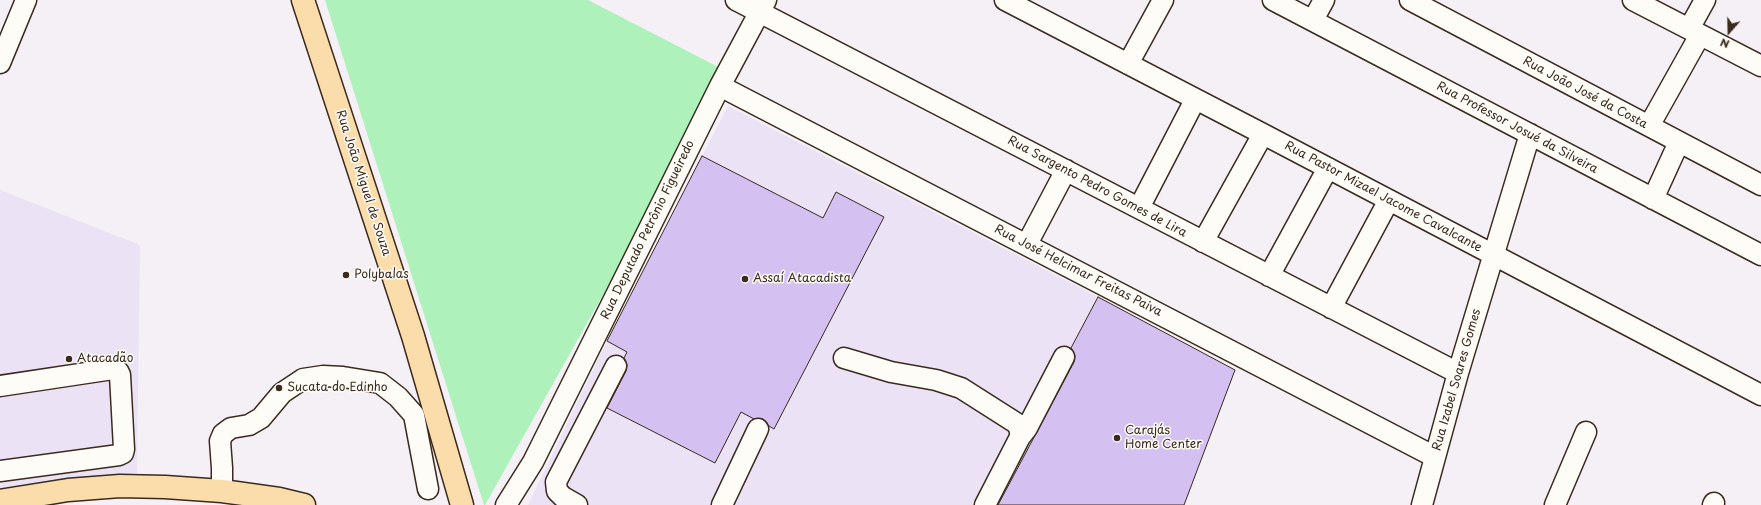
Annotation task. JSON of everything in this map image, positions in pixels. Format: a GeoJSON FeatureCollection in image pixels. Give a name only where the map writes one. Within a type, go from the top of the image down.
{"type":"FeatureCollection","features":[{"type":"Feature","properties":{"kind":"main road","name":"Rua João Miguel de Souza"},"geometry":{"type":"LineString","coordinates":[[303,0],[413,336],[462,505]]}},
{"type":"Feature","properties":{"kind":"main road"},"geometry":{"type":"LineString","coordinates":[[0,501],[68,490],[120,486],[222,490],[279,499],[304,505]]}},
{"type":"Feature","properties":{"kind":"street"},"geometry":{"type":"LineString","coordinates":[[0,63],[26,0]]}},
{"type":"Feature","properties":{"kind":"street","name":"Rua Sargento Pedro Gomes de Lira"},"geometry":{"type":"LineString","coordinates":[[736,0],[763,6],[1066,170],[1458,373]]}},
{"type":"Feature","properties":{"kind":"street","name":"Rua Pastor Mizael Jacome Cavalcante"},"geometry":{"type":"LineString","coordinates":[[1005,0],[1761,395]]}},
{"type":"Feature","properties":{"kind":"street"},"geometry":{"type":"LineString","coordinates":[[1128,64],[1163,0]]}},
{"type":"Feature","properties":{"kind":"street","name":"Rua Professor Josué da Silveira"},"geometry":{"type":"LineString","coordinates":[[1273,0],[1761,255]]}},
{"type":"Feature","properties":{"kind":"street"},"geometry":{"type":"LineString","coordinates":[[1313,20],[1324,0]]}},
{"type":"Feature","properties":{"kind":"street","name":"Rua João José da Costa"},"geometry":{"type":"LineString","coordinates":[[1410,0],[1761,185]]}},
{"type":"Feature","properties":{"kind":"street"},"geometry":{"type":"LineString","coordinates":[[1633,0],[1761,66]]}},
{"type":"Feature","properties":{"kind":"street"},"geometry":{"type":"LineString","coordinates":[[1649,126],[1694,32],[1705,0]]}},
{"type":"Feature","properties":{"kind":"street","name":"Rua Deputado Petrônio Figueiredo"},"geometry":{"type":"LineString","coordinates":[[506,505],[533,462],[720,86],[763,6]]}},
{"type":"Feature","properties":{"kind":"street","name":"Rua José Helcimar Freitas Paiva"},"geometry":{"type":"LineString","coordinates":[[720,86],[1435,457]]}},
{"type":"Feature","properties":{"kind":"street"},"geometry":{"type":"LineString","coordinates":[[1139,208],[1195,100]]}},
{"type":"Feature","properties":{"kind":"street"},"geometry":{"type":"LineString","coordinates":[[1203,242],[1264,134]]}},
{"type":"Feature","properties":{"kind":"street","name":"Rua Izabel Soares Gomes"},"geometry":{"type":"LineString","coordinates":[[1422,505],[1458,373],[1530,134]]}},
{"type":"Feature","properties":{"kind":"street"},"geometry":{"type":"LineString","coordinates":[[1653,199],[1679,142]]}},
{"type":"Feature","properties":{"kind":"street"},"geometry":{"type":"LineString","coordinates":[[1269,276],[1328,168]]}},
{"type":"Feature","properties":{"kind":"street"},"geometry":{"type":"LineString","coordinates":[[1027,244],[1066,170]]}},
{"type":"Feature","properties":{"kind":"street"},"geometry":{"type":"LineString","coordinates":[[1331,308],[1389,200]]}},
{"type":"Feature","properties":{"kind":"street"},"geometry":{"type":"LineString","coordinates":[[985,505],[1020,436],[1027,428],[1064,357]]}},
{"type":"Feature","properties":{"kind":"street"},"geometry":{"type":"LineString","coordinates":[[844,358],[891,372],[936,380],[961,388],[1016,423],[1020,429],[1020,436]]}},
{"type":"Feature","properties":{"kind":"street"},"geometry":{"type":"LineString","coordinates":[[577,505],[563,497],[557,491],[556,482],[616,366]]}},
{"type":"Feature","properties":{"kind":"street"},"geometry":{"type":"LineString","coordinates":[[0,386],[113,368],[118,371],[120,375],[124,448],[123,453],[119,455],[0,471]]}},
{"type":"Feature","properties":{"kind":"street"},"geometry":{"type":"LineString","coordinates":[[222,490],[220,441],[223,434],[231,428],[249,425],[261,418],[282,393],[303,380],[323,376],[380,382],[398,397],[414,415],[428,489]]}},
{"type":"Feature","properties":{"kind":"street"},"geometry":{"type":"LineString","coordinates":[[722,505],[758,429]]}},
{"type":"Feature","properties":{"kind":"street"},"geometry":{"type":"LineString","coordinates":[[1555,505],[1586,432]]}},
{"type":"Feature","properties":{"kind":"street","name":"Rua Deputado Petrônio Figueiredo"},"geometry":{"type":"LineString","coordinates":[[518,505],[533,462]]}},
{"type":"Feature","properties":{"kind":"shaded area"},"geometry":{"type":"Polygon","coordinates":[[[728,106],[1098,297],[1235,370],[1184,505],[528,505],[607,341],[728,106]]]}},
{"type":"Feature","properties":{"kind":"shaded area","name":"Atacadão"},"geometry":{"type":"Polygon","coordinates":[[[0,190],[140,245],[137,473],[0,489],[0,190]]]}},
{"type":"Feature","properties":{"kind":"green space"},"geometry":{"type":"Polygon","coordinates":[[[325,0],[588,0],[728,72],[485,505],[484,505],[325,0]]]}},
{"type":"Feature","properties":{"kind":"building","name":"Assaí Atacadista"},"geometry":{"type":"Polygon","coordinates":[[[702,156],[823,218],[836,192],[884,217],[774,429],[763,419],[754,419],[741,412],[715,463],[607,408],[626,371],[627,365],[624,358],[627,352],[607,341],[702,156]]]}},
{"type":"Feature","properties":{"kind":"building","name":"Carajás Home Center"},"geometry":{"type":"Polygon","coordinates":[[[1098,297],[1235,370],[1184,505],[998,505],[1074,362],[1075,356],[1071,348],[1098,297]]]}},
{"type":"Feature","properties":{"kind":"place","name":"Polybalas"},"geometry":{"type":"Point","coordinates":[346,275]}},
{"type":"Feature","properties":{"kind":"place","name":"Assaí Atacadista"},"geometry":{"type":"Point","coordinates":[745,279]}},
{"type":"Feature","properties":{"kind":"place","name":"Atacadão"},"geometry":{"type":"Point","coordinates":[69,359]}},
{"type":"Feature","properties":{"kind":"place","name":"Sucata do Edinho"},"geometry":{"type":"Point","coordinates":[279,388]}},
{"type":"Feature","properties":{"kind":"place","name":"Carajás Home Center"},"geometry":{"type":"Point","coordinates":[1117,438]}}]}
